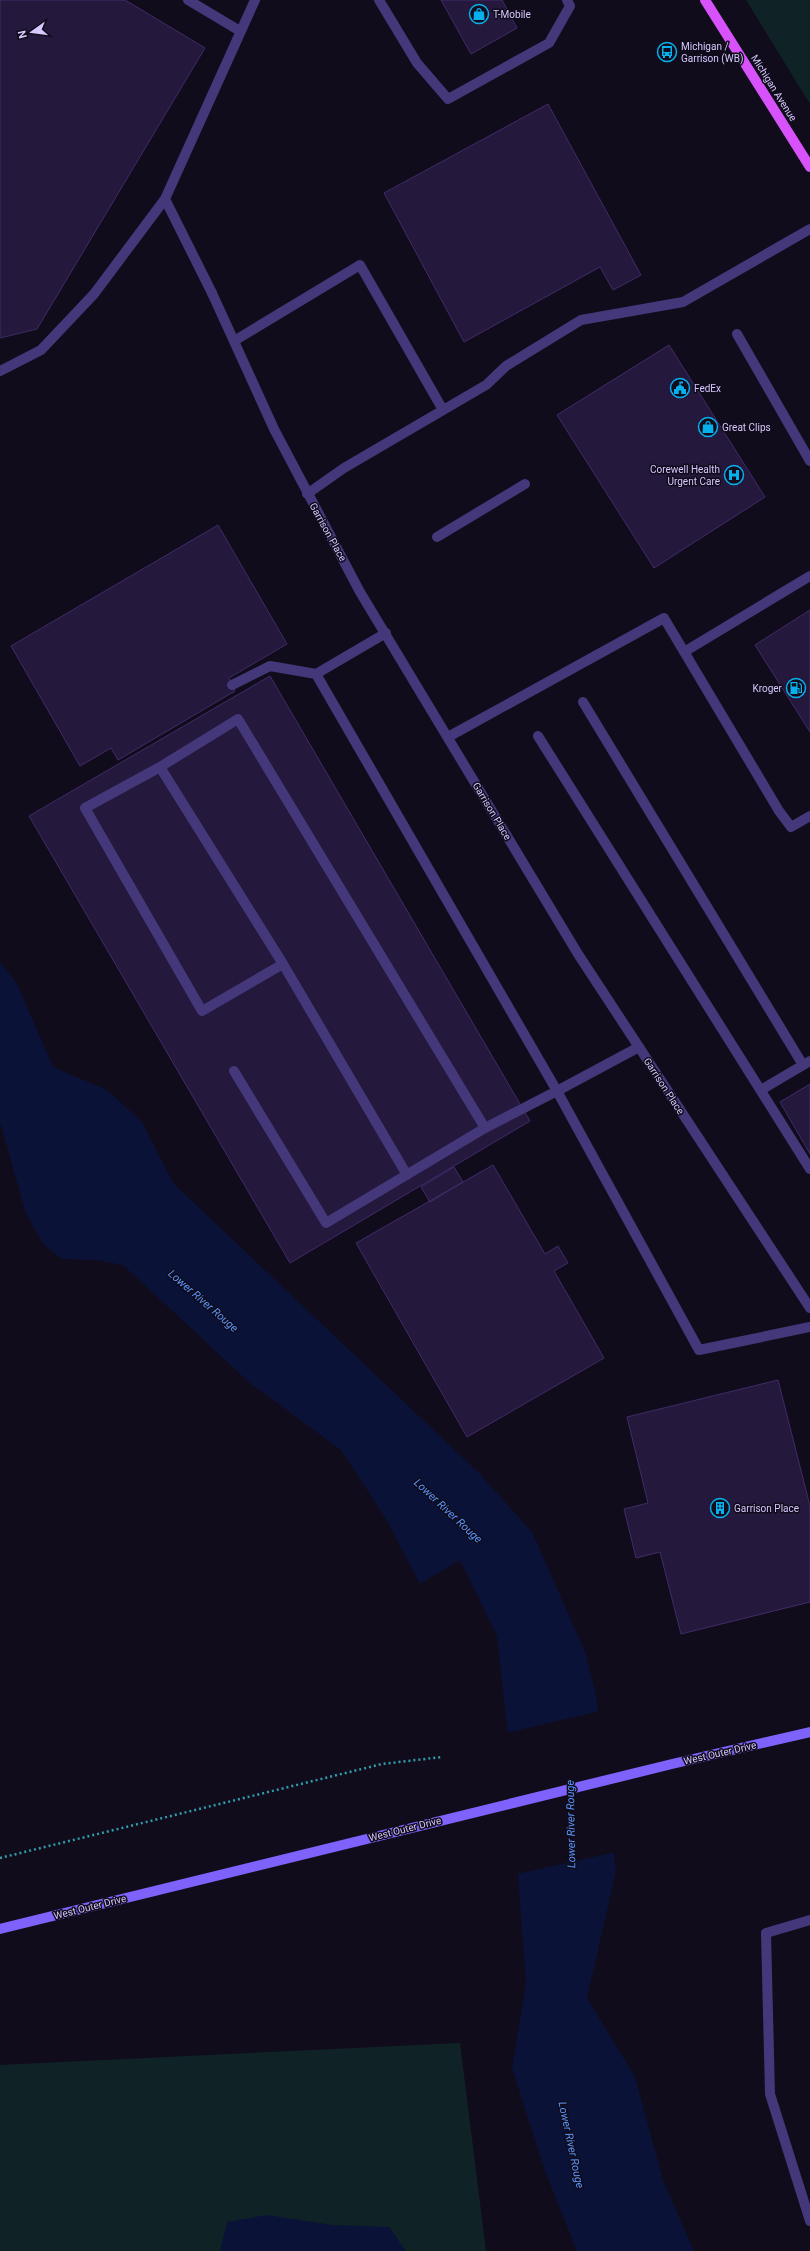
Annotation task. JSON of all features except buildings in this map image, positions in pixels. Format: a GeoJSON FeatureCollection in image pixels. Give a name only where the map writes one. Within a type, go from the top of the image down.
{"type":"FeatureCollection","features":[{"type":"Feature","properties":{"kind":"main road","name":"Michigan Avenue"},"geometry":{"type":"LineString","coordinates":[[705,0],[810,167]]}},
{"type":"Feature","properties":{"kind":"main road","name":"West Outer Drive"},"geometry":{"type":"LineString","coordinates":[[0,1929],[672,1764],[810,1732]]}},
{"type":"Feature","properties":{"kind":"street"},"geometry":{"type":"LineString","coordinates":[[188,0],[240,31]]}},
{"type":"Feature","properties":{"kind":"street"},"geometry":{"type":"LineString","coordinates":[[0,371],[41,350],[94,294],[164,199],[255,0]]}},
{"type":"Feature","properties":{"kind":"street"},"geometry":{"type":"LineString","coordinates":[[379,0],[417,63],[448,99],[549,43],[570,6],[567,0]]}},
{"type":"Feature","properties":{"kind":"street","name":"Garrison Place"},"geometry":{"type":"LineString","coordinates":[[164,199],[212,293],[274,429],[306,494],[386,633],[578,954],[810,1308]]}},
{"type":"Feature","properties":{"kind":"street"},"geometry":{"type":"LineString","coordinates":[[306,494],[344,468],[486,385],[506,366],[581,320],[683,302],[810,229]]}},
{"type":"Feature","properties":{"kind":"street"},"geometry":{"type":"LineString","coordinates":[[234,341],[360,265],[443,410]]}},
{"type":"Feature","properties":{"kind":"street"},"geometry":{"type":"LineString","coordinates":[[737,334],[810,461]]}},
{"type":"Feature","properties":{"kind":"street"},"geometry":{"type":"LineString","coordinates":[[437,537],[525,484]]}},
{"type":"Feature","properties":{"kind":"street"},"geometry":{"type":"LineString","coordinates":[[684,652],[810,576]]}},
{"type":"Feature","properties":{"kind":"street"},"geometry":{"type":"LineString","coordinates":[[448,737],[664,618],[779,811],[791,827],[810,816]]}},
{"type":"Feature","properties":{"kind":"street"},"geometry":{"type":"LineString","coordinates":[[232,685],[270,666],[316,674],[386,633]]}},
{"type":"Feature","properties":{"kind":"street"},"geometry":{"type":"LineString","coordinates":[[316,674],[557,1091],[700,1350],[810,1327]]}},
{"type":"Feature","properties":{"kind":"street"},"geometry":{"type":"LineString","coordinates":[[583,702],[807,1063],[760,1090]]}},
{"type":"Feature","properties":{"kind":"street"},"geometry":{"type":"LineString","coordinates":[[283,964],[202,1011],[85,808],[160,767],[238,719],[485,1128]]}},
{"type":"Feature","properties":{"kind":"street"},"geometry":{"type":"LineString","coordinates":[[538,736],[810,1169]]}},
{"type":"Feature","properties":{"kind":"street"},"geometry":{"type":"LineString","coordinates":[[160,767],[283,964],[407,1175]]}},
{"type":"Feature","properties":{"kind":"street"},"geometry":{"type":"LineString","coordinates":[[234,1071],[326,1223],[485,1128],[639,1047]]}},
{"type":"Feature","properties":{"kind":"street"},"geometry":{"type":"LineString","coordinates":[[810,1920],[766,1932],[770,2094],[810,2221]]}},
{"type":"Feature","properties":{"kind":"path"},"geometry":{"type":"LineString","coordinates":[[0,1858],[382,1764],[442,1757]]}},
{"type":"Feature","properties":{"kind":"green space"},"geometry":{"type":"Polygon","coordinates":[[[746,0],[810,0],[810,104],[746,0]]]}},
{"type":"Feature","properties":{"kind":"green space"},"geometry":{"type":"Polygon","coordinates":[[[460,2043],[486,2251],[0,2251],[0,2065],[460,2043]]]}},
{"type":"Feature","properties":{"kind":"water","name":"Lower River Rouge"},"geometry":{"type":"Polygon","coordinates":[[[0,962],[17,984],[53,1067],[107,1090],[142,1122],[173,1183],[479,1473],[532,1532],[585,1652],[596,1694],[616,1871],[587,1998],[635,2077],[663,2180],[694,2251],[577,2251],[545,2171],[512,2068],[526,1983],[507,1726],[497,1636],[460,1560],[420,1584],[386,1519],[341,1450],[250,1383],[123,1265],[97,1260],[62,1259],[44,1245],[26,1214],[0,1122],[0,962]]]}},
{"type":"Feature","properties":{"kind":"water"},"geometry":{"type":"Polygon","coordinates":[[[267,2215],[333,2225],[389,2227],[406,2251],[220,2251],[227,2222],[267,2215]]]}},
{"type":"Feature","properties":{"kind":"pier"},"geometry":{"type":"Polygon","coordinates":[[[600,1711],[616,1852],[517,1874],[506,1733],[600,1711]]]}},
{"type":"Feature","properties":{"kind":"place","name":"T-Mobile"},"geometry":{"type":"Point","coordinates":[479,14]}},
{"type":"Feature","properties":{"kind":"place","name":"Michigan / Garrison (WB)"},"geometry":{"type":"Point","coordinates":[667,52]}},
{"type":"Feature","properties":{"kind":"place","name":"FedEx"},"geometry":{"type":"Point","coordinates":[680,388]}},
{"type":"Feature","properties":{"kind":"place","name":"Great Clips"},"geometry":{"type":"Point","coordinates":[708,427]}},
{"type":"Feature","properties":{"kind":"place","name":"Corewell Health Urgent Care"},"geometry":{"type":"Point","coordinates":[734,475]}},
{"type":"Feature","properties":{"kind":"place","name":"Kroger"},"geometry":{"type":"Point","coordinates":[796,688]}},
{"type":"Feature","properties":{"kind":"place","name":"Garrison Place"},"geometry":{"type":"Point","coordinates":[720,1508]}}]}
